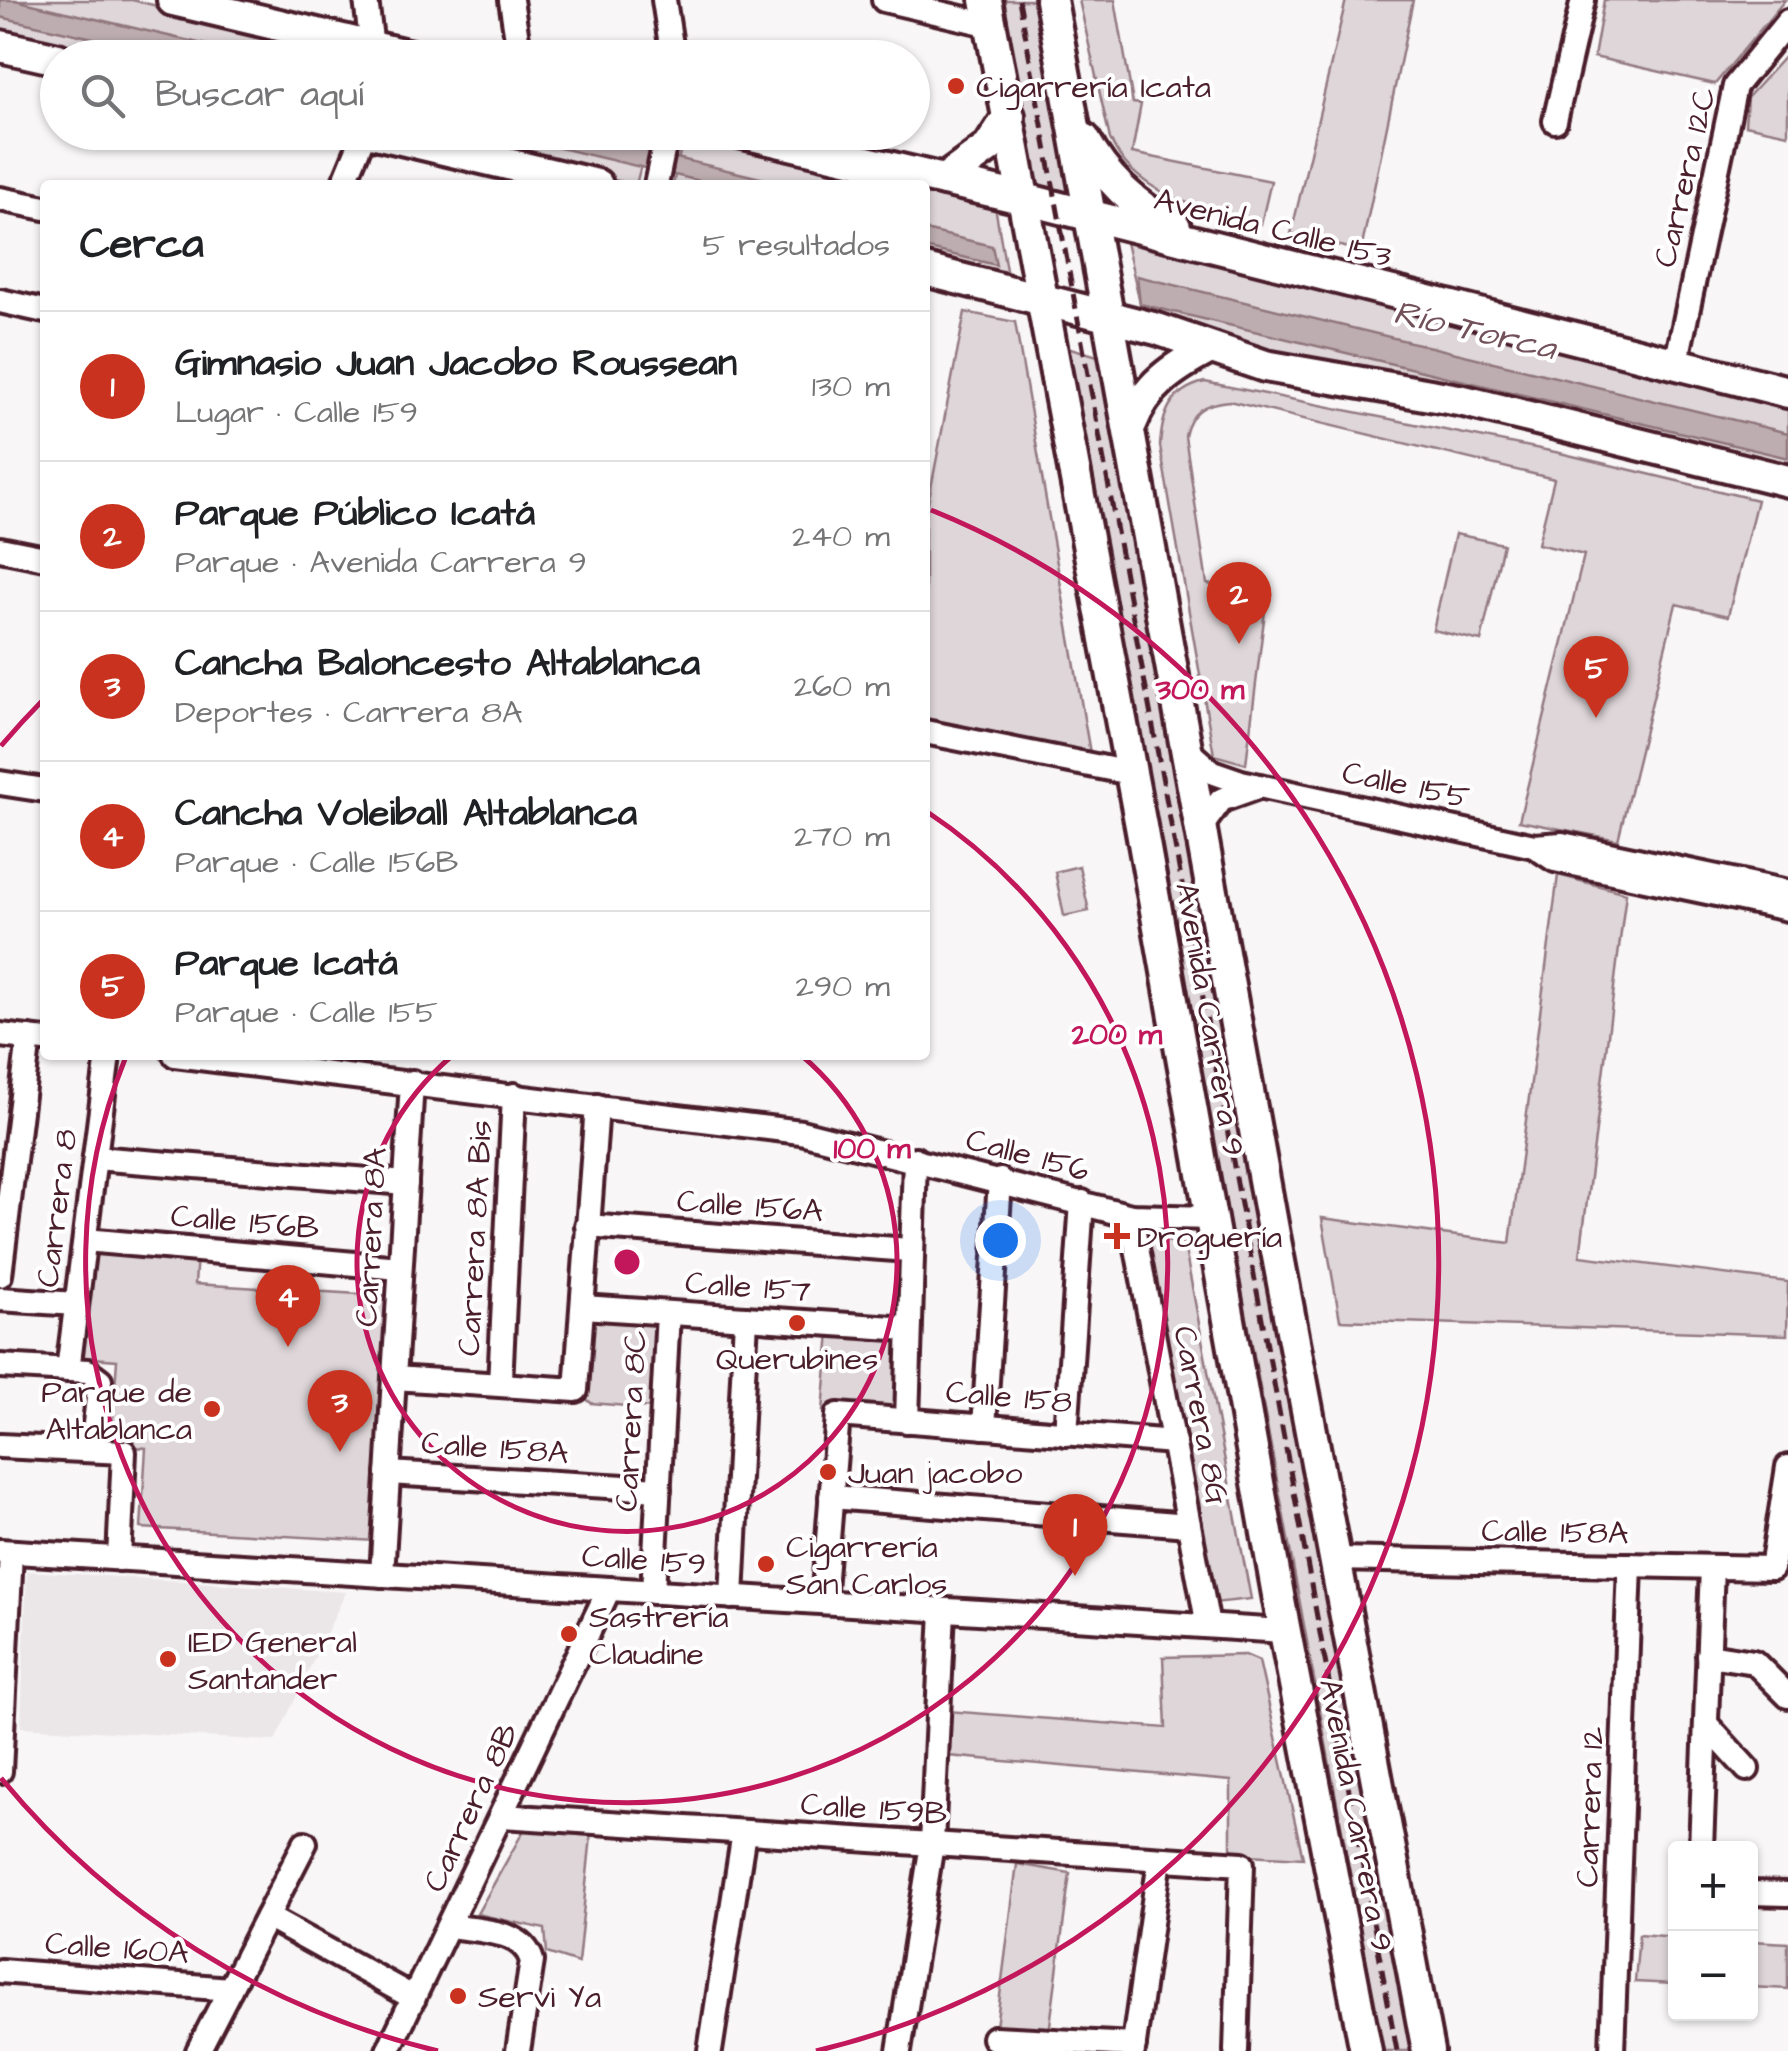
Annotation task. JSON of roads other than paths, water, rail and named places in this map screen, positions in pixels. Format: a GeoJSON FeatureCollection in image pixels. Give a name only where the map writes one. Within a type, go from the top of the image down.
{"type":"FeatureCollection","features":[{"type":"Feature","properties":{"kind":"main road"},"geometry":{"type":"LineString","coordinates":[[173,0],[342,40]]}},
{"type":"Feature","properties":{"kind":"main road","name":"Avenida Carrera 9"},"geometry":{"type":"LineString","coordinates":[[1051,0],[1428,2051]]}},
{"type":"Feature","properties":{"kind":"main road","name":"Avenida Carrera 9"},"geometry":{"type":"LineString","coordinates":[[989,13],[1284,1631],[1366,2051]]}},
{"type":"Feature","properties":{"kind":"main road"},"geometry":{"type":"LineString","coordinates":[[0,46],[40,56]]}},
{"type":"Feature","properties":{"kind":"main road"},"geometry":{"type":"LineString","coordinates":[[944,180],[989,147],[1009,116]]}},
{"type":"Feature","properties":{"kind":"main road"},"geometry":{"type":"LineString","coordinates":[[1072,116],[1098,164],[1125,194],[1153,215],[1232,253]]}},
{"type":"Feature","properties":{"kind":"main road"},"geometry":{"type":"LineString","coordinates":[[446,150],[575,180]]}},
{"type":"Feature","properties":{"kind":"main road","name":"Avenida Calle 153"},"geometry":{"type":"LineString","coordinates":[[816,150],[1788,392]]}},
{"type":"Feature","properties":{"kind":"main road"},"geometry":{"type":"LineString","coordinates":[[930,271],[1041,291],[1108,309],[1265,366],[1464,402],[1788,481]]}},
{"type":"Feature","properties":{"kind":"main road"},"geometry":{"type":"LineString","coordinates":[[1131,424],[1138,404],[1158,381],[1210,348]]}},
{"type":"Feature","properties":{"kind":"street"},"geometry":{"type":"LineString","coordinates":[[366,0],[371,40]]}},
{"type":"Feature","properties":{"kind":"street"},"geometry":{"type":"LineString","coordinates":[[511,0],[517,40]]}},
{"type":"Feature","properties":{"kind":"street"},"geometry":{"type":"LineString","coordinates":[[664,0],[670,40]]}},
{"type":"Feature","properties":{"kind":"street"},"geometry":{"type":"LineString","coordinates":[[884,0],[989,13]]}},
{"type":"Feature","properties":{"kind":"street"},"geometry":{"type":"LineString","coordinates":[[1555,121],[1583,0]]}},
{"type":"Feature","properties":{"kind":"street","name":"Carrera 12C"},"geometry":{"type":"LineString","coordinates":[[1676,364],[1735,86],[1788,21]]}},
{"type":"Feature","properties":{"kind":"street"},"geometry":{"type":"LineString","coordinates":[[344,180],[359,150]]}},
{"type":"Feature","properties":{"kind":"street"},"geometry":{"type":"LineString","coordinates":[[657,180],[663,150]]}},
{"type":"Feature","properties":{"kind":"street"},"geometry":{"type":"LineString","coordinates":[[0,200],[40,207]]}},
{"type":"Feature","properties":{"kind":"street"},"geometry":{"type":"LineString","coordinates":[[0,302],[40,310]]}},
{"type":"Feature","properties":{"kind":"street"},"geometry":{"type":"LineString","coordinates":[[0,549],[40,557]]}},
{"type":"Feature","properties":{"kind":"street"},"geometry":{"type":"LineString","coordinates":[[930,733],[1130,772]]}},
{"type":"Feature","properties":{"kind":"street","name":"Calle 155"},"geometry":{"type":"LineString","coordinates":[[1190,752],[1216,774],[1263,787],[1534,846],[1562,844],[1788,892]]}},
{"type":"Feature","properties":{"kind":"street"},"geometry":{"type":"LineString","coordinates":[[0,784],[40,789]]}},
{"type":"Feature","properties":{"kind":"street"},"geometry":{"type":"LineString","coordinates":[[1202,826],[1221,800],[1263,787]]}},
{"type":"Feature","properties":{"kind":"street","name":"Calle 155"},"geometry":{"type":"LineString","coordinates":[[1534,846],[1555,860],[1788,909]]}},
{"type":"Feature","properties":{"kind":"street"},"geometry":{"type":"LineString","coordinates":[[0,1034],[37,1039],[0,1275]]}},
{"type":"Feature","properties":{"kind":"street","name":"Carrera 8"},"geometry":{"type":"LineString","coordinates":[[68,1370],[107,1060]]}},
{"type":"Feature","properties":{"kind":"street","name":"Calle 156"},"geometry":{"type":"LineString","coordinates":[[219,1060],[801,1132],[1131,1216],[1211,1218]]}},
{"type":"Feature","properties":{"kind":"street","name":"Carrera 8A"},"geometry":{"type":"LineString","coordinates":[[382,1575],[412,1082]]}},
{"type":"Feature","properties":{"kind":"street","name":"Carrera 8A Bis"},"geometry":{"type":"LineString","coordinates":[[500,1384],[514,1096]]}},
{"type":"Feature","properties":{"kind":"street"},"geometry":{"type":"LineString","coordinates":[[394,1378],[576,1390],[597,1106]]}},
{"type":"Feature","properties":{"kind":"street"},"geometry":{"type":"LineString","coordinates":[[95,1158],[406,1182]]}},
{"type":"Feature","properties":{"kind":"street"},"geometry":{"type":"LineString","coordinates":[[907,1421],[909,1250],[915,1159]]}},
{"type":"Feature","properties":{"kind":"street"},"geometry":{"type":"LineString","coordinates":[[984,1427],[1000,1180]]}},
{"type":"Feature","properties":{"kind":"street"},"geometry":{"type":"LineString","coordinates":[[1066,1434],[1082,1202]]}},
{"type":"Feature","properties":{"kind":"street","name":"Carrera 8G"},"geometry":{"type":"LineString","coordinates":[[1131,1216],[1208,1626]]}},
{"type":"Feature","properties":{"kind":"street","name":"Calle 156A"},"geometry":{"type":"LineString","coordinates":[[586,1226],[909,1250]]}},
{"type":"Feature","properties":{"kind":"street","name":"Calle 156B"},"geometry":{"type":"LineString","coordinates":[[85,1240],[400,1268]]}},
{"type":"Feature","properties":{"kind":"street"},"geometry":{"type":"LineString","coordinates":[[0,1299],[76,1304]]}},
{"type":"Feature","properties":{"kind":"street","name":"Calle 157"},"geometry":{"type":"LineString","coordinates":[[584,1308],[908,1329]]}},
{"type":"Feature","properties":{"kind":"street","name":"Carrera 8C"},"geometry":{"type":"LineString","coordinates":[[654,1592],[668,1313]]}},
{"type":"Feature","properties":{"kind":"street"},"geometry":{"type":"LineString","coordinates":[[732,1597],[746,1318]]}},
{"type":"Feature","properties":{"kind":"street"},"geometry":{"type":"LineString","coordinates":[[0,1366],[88,1371],[100,1380],[92,1450]]}},
{"type":"Feature","properties":{"kind":"street","name":"Calle 158"},"geometry":{"type":"LineString","coordinates":[[831,1497],[838,1416],[1174,1442]]}},
{"type":"Feature","properties":{"kind":"street"},"geometry":{"type":"LineString","coordinates":[[0,1446],[124,1452],[119,1559]]}},
{"type":"Feature","properties":{"kind":"street","name":"Calle 158A"},"geometry":{"type":"LineString","coordinates":[[388,1472],[659,1489]]}},
{"type":"Feature","properties":{"kind":"street"},"geometry":{"type":"LineString","coordinates":[[1778,1481],[1780,1577]]}},
{"type":"Feature","properties":{"kind":"street"},"geometry":{"type":"LineString","coordinates":[[823,1602],[831,1497],[1189,1525]]}},
{"type":"Feature","properties":{"kind":"street"},"geometry":{"type":"LineString","coordinates":[[0,1771],[6,1552]]}},
{"type":"Feature","properties":{"kind":"street","name":"Calle 159"},"geometry":{"type":"LineString","coordinates":[[6,1552],[1284,1631]]}},
{"type":"Feature","properties":{"kind":"street","name":"Calle 158A"},"geometry":{"type":"LineString","coordinates":[[1336,1559],[1712,1567],[1780,1577]]}},
{"type":"Feature","properties":{"kind":"street","name":"Carrera 12"},"geometry":{"type":"LineString","coordinates":[[1612,2051],[1630,1565]]}},
{"type":"Feature","properties":{"kind":"street"},"geometry":{"type":"LineString","coordinates":[[1701,1841],[1712,1567]]}},
{"type":"Feature","properties":{"kind":"street","name":"Carrera 8B"},"geometry":{"type":"LineString","coordinates":[[388,2051],[609,1589]]}},
{"type":"Feature","properties":{"kind":"street"},"geometry":{"type":"LineString","coordinates":[[899,2051],[932,1844],[943,1610]]}},
{"type":"Feature","properties":{"kind":"street"},"geometry":{"type":"LineString","coordinates":[[1708,1654],[1754,1662],[1788,1696]]}},
{"type":"Feature","properties":{"kind":"street"},"geometry":{"type":"LineString","coordinates":[[1706,1725],[1747,1769]]}},
{"type":"Feature","properties":{"kind":"street","name":"Calle 159B"},"geometry":{"type":"LineString","coordinates":[[502,1816],[1242,1864],[1236,2051]]}},
{"type":"Feature","properties":{"kind":"street"},"geometry":{"type":"LineString","coordinates":[[710,2051],[744,1832]]}},
{"type":"Feature","properties":{"kind":"street"},"geometry":{"type":"LineString","coordinates":[[198,2051],[305,1844]]}},
{"type":"Feature","properties":{"kind":"street"},"geometry":{"type":"LineString","coordinates":[[994,2038],[1133,2048],[1160,1859]]}},
{"type":"Feature","properties":{"kind":"street"},"geometry":{"type":"LineString","coordinates":[[1758,1893],[1788,1894]]}},
{"type":"Feature","properties":{"kind":"street"},"geometry":{"type":"LineString","coordinates":[[267,1917],[414,1998]]}},
{"type":"Feature","properties":{"kind":"street"},"geometry":{"type":"LineString","coordinates":[[450,1926],[520,1939],[532,1962],[518,2051]]}},
{"type":"Feature","properties":{"kind":"street","name":"Calle 160A"},"geometry":{"type":"LineString","coordinates":[[0,1971],[230,1989]]}},
{"type":"Feature","properties":{"kind":"railway"},"geometry":{"type":"LineString","coordinates":[[1019,0],[1397,2051]]}},
{"type":"Feature","properties":{"kind":"place","name":"Cigarrería Icata"},"geometry":{"type":"Point","coordinates":[956,86]}},
{"type":"Feature","properties":{"kind":"place","name":"Parque Público Icatá"},"geometry":{"type":"Point","coordinates":[1239,644]}},
{"type":"Feature","properties":{"kind":"place","name":"Parque Icatá"},"geometry":{"type":"Point","coordinates":[1596,718]}},
{"type":"Feature","properties":{"kind":"place","name":"Droguería"},"geometry":{"type":"Point","coordinates":[1117,1236]}},
{"type":"Feature","properties":{"kind":"place","name":"Querubines"},"geometry":{"type":"Point","coordinates":[797,1323]}},
{"type":"Feature","properties":{"kind":"place","name":"Cancha Voleiball Altablanca"},"geometry":{"type":"Point","coordinates":[288,1347]}},
{"type":"Feature","properties":{"kind":"place","name":"Parque de Altablanca"},"geometry":{"type":"Point","coordinates":[212,1409]}},
{"type":"Feature","properties":{"kind":"place","name":"Cancha Baloncesto Altablanca"},"geometry":{"type":"Point","coordinates":[340,1452]}},
{"type":"Feature","properties":{"kind":"place","name":"Juan jacobo"},"geometry":{"type":"Point","coordinates":[828,1472]}},
{"type":"Feature","properties":{"kind":"place","name":"Cigarrería San Carlos"},"geometry":{"type":"Point","coordinates":[766,1564]}},
{"type":"Feature","properties":{"kind":"place","name":"Gimnasio Juan Jacobo Roussean"},"geometry":{"type":"Point","coordinates":[1075,1576]}},
{"type":"Feature","properties":{"kind":"place","name":"Sastrería Claudine"},"geometry":{"type":"Point","coordinates":[569,1634]}},
{"type":"Feature","properties":{"kind":"place","name":"IED General Santander"},"geometry":{"type":"Point","coordinates":[168,1659]}},
{"type":"Feature","properties":{"kind":"place","name":"Servi Ya"},"geometry":{"type":"Point","coordinates":[458,1996]}},
{"type":"Feature","properties":{"kind":"water label","name":"Río Torca"},"geometry":{"type":"Point","coordinates":[1475,329]}}]}
